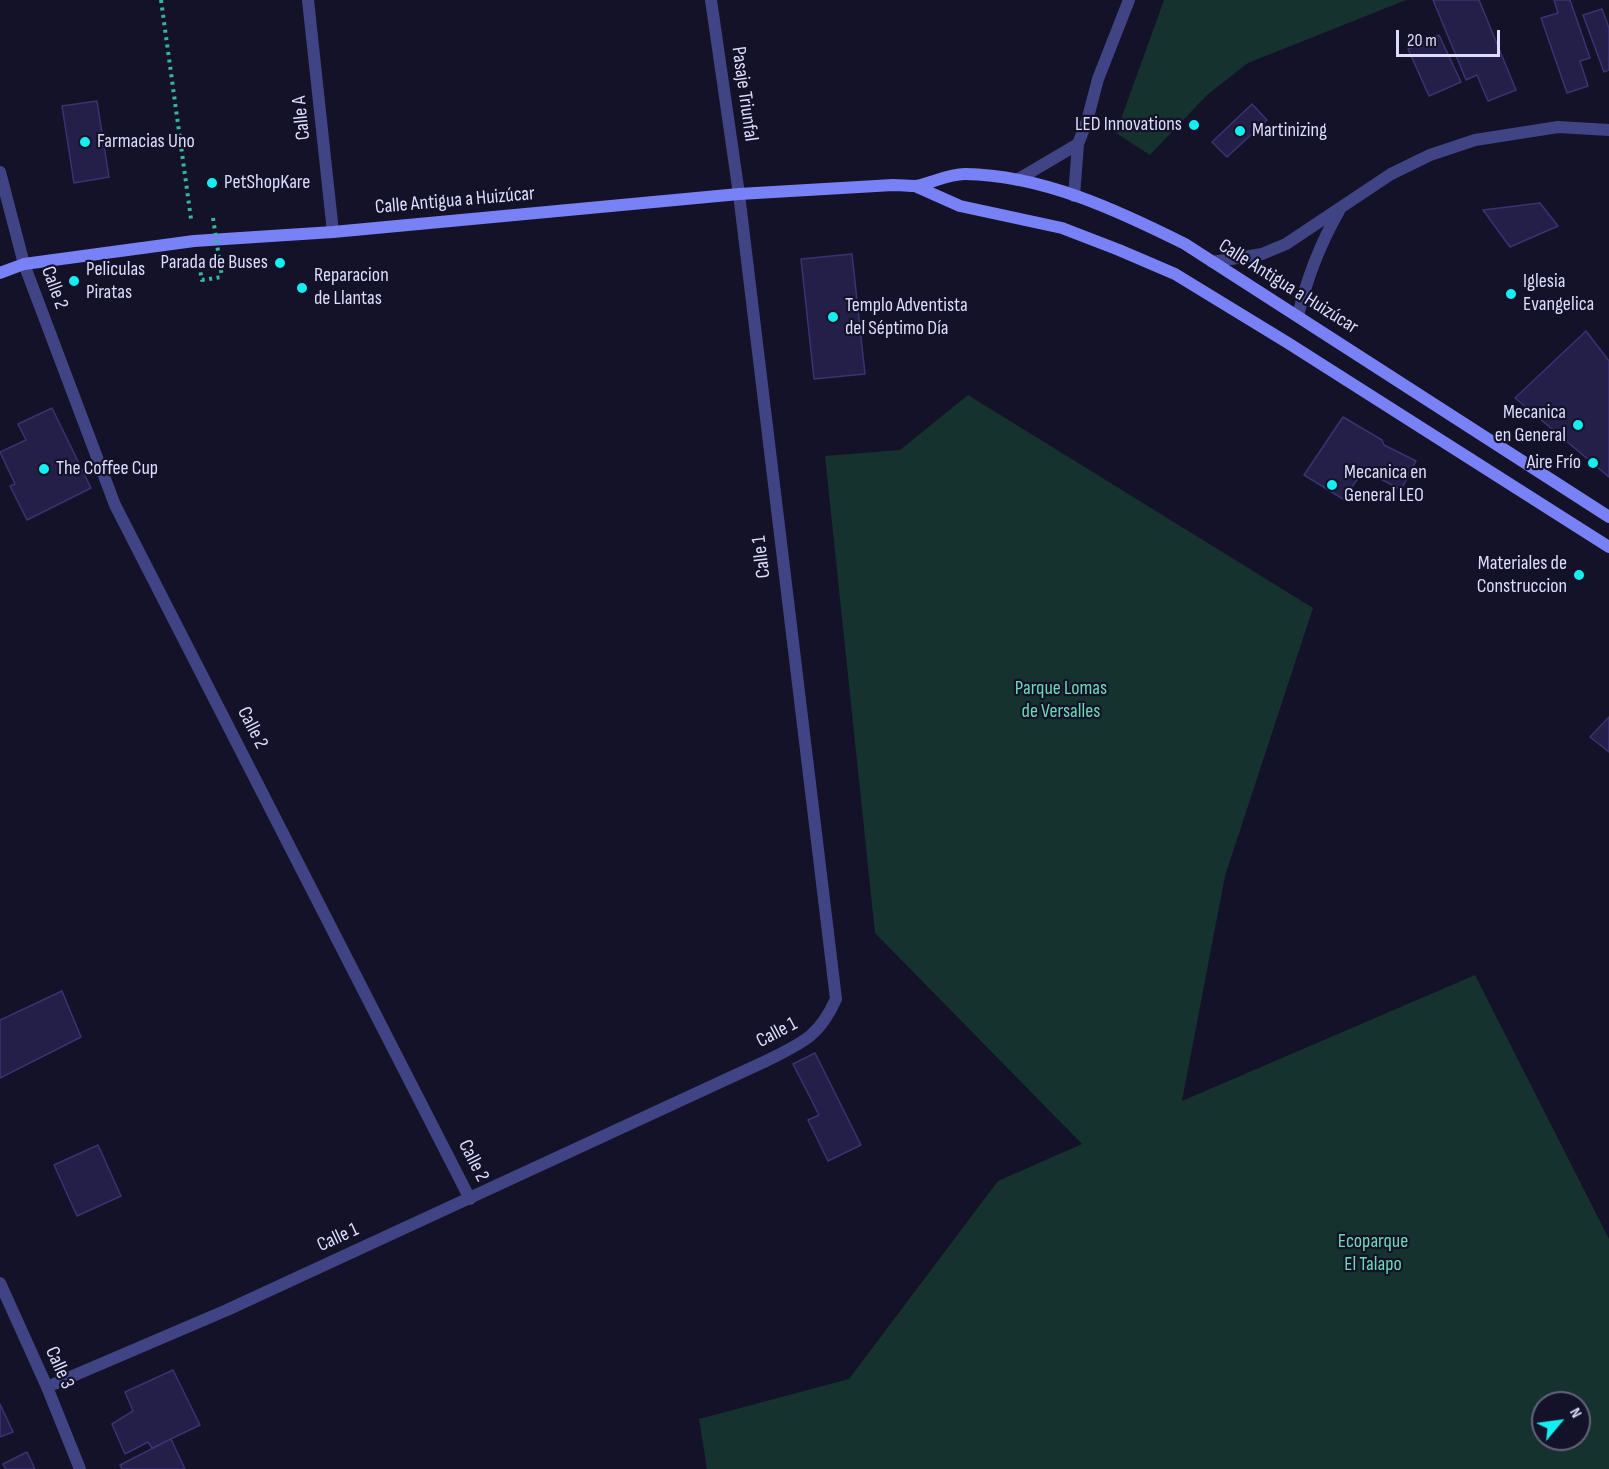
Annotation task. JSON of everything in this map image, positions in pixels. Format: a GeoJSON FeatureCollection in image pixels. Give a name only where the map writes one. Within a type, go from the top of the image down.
{"type":"FeatureCollection","features":[{"type":"Feature","properties":{"kind":"main road","name":"Calle Antigua a Huizúcar"},"geometry":{"type":"LineString","coordinates":[[0,273],[24,264],[194,241],[333,232],[739,194],[893,185],[915,186],[963,174],[1017,180],[1074,195],[1132,217],[1185,244],[1609,517]]}},
{"type":"Feature","properties":{"kind":"main road","name":"Calle Antigua a Huizúcar"},"geometry":{"type":"LineString","coordinates":[[915,186],[960,206],[1062,228],[1175,274],[1609,547]]}},
{"type":"Feature","properties":{"kind":"street","name":"Calle A"},"geometry":{"type":"LineString","coordinates":[[308,0],[333,232]]}},
{"type":"Feature","properties":{"kind":"street","name":"Pasaje Triunfal"},"geometry":{"type":"LineString","coordinates":[[711,0],[739,194]]}},
{"type":"Feature","properties":{"kind":"street"},"geometry":{"type":"LineString","coordinates":[[1074,195],[1078,144],[1087,121],[1098,79],[1129,0]]}},
{"type":"Feature","properties":{"kind":"street"},"geometry":{"type":"LineString","coordinates":[[1212,262],[1262,254],[1286,244],[1390,174],[1430,155],[1475,140],[1558,128],[1609,130]]}},
{"type":"Feature","properties":{"kind":"street"},"geometry":{"type":"LineString","coordinates":[[1017,180],[1078,144]]}},
{"type":"Feature","properties":{"kind":"street","name":"Calle 2"},"geometry":{"type":"LineString","coordinates":[[0,172],[24,264],[115,505],[470,1199]]}},
{"type":"Feature","properties":{"kind":"street","name":"Calle 1"},"geometry":{"type":"LineString","coordinates":[[47,1387],[227,1310],[792,1048],[814,1034],[828,1016],[836,999],[739,194]]}},
{"type":"Feature","properties":{"kind":"street"},"geometry":{"type":"LineString","coordinates":[[1298,316],[1307,279],[1321,243],[1339,210]]}},
{"type":"Feature","properties":{"kind":"street","name":"Calle 3"},"geometry":{"type":"LineString","coordinates":[[0,1283],[47,1387],[80,1469]]}},
{"type":"Feature","properties":{"kind":"path"},"geometry":{"type":"LineString","coordinates":[[161,0],[194,241]]}},
{"type":"Feature","properties":{"kind":"path"},"geometry":{"type":"LineString","coordinates":[[213,218],[222,277]]}},
{"type":"Feature","properties":{"kind":"green space"},"geometry":{"type":"Polygon","coordinates":[[[1164,0],[1406,0],[1248,63],[1207,95],[1150,155],[1116,133],[1164,0]]]}},
{"type":"Feature","properties":{"kind":"green space"},"geometry":{"type":"Polygon","coordinates":[[[968,395],[1313,608],[1225,876],[1182,1101],[1475,975],[1609,1239],[1609,1469],[707,1469],[699,1419],[849,1379],[998,1181],[1082,1144],[875,933],[825,456],[900,450],[968,395]]]}},
{"type":"Feature","properties":{"kind":"building"},"geometry":{"type":"Polygon","coordinates":[[[1433,0],[1479,0],[1516,90],[1488,101],[1477,75],[1466,80],[1433,0]]]}},
{"type":"Feature","properties":{"kind":"building"},"geometry":{"type":"Polygon","coordinates":[[[1554,0],[1570,0],[1590,58],[1580,61],[1588,86],[1567,93],[1541,18],[1558,13],[1554,0]]]}},
{"type":"Feature","properties":{"kind":"building"},"geometry":{"type":"Polygon","coordinates":[[[1602,9],[1609,28],[1609,70],[1604,72],[1583,15],[1602,9]]]}},
{"type":"Feature","properties":{"kind":"building"},"geometry":{"type":"Polygon","coordinates":[[[1439,35],[1461,82],[1429,96],[1408,49],[1439,35]]]}},
{"type":"Feature","properties":{"kind":"building","name":"Farmacias Uno"},"geometry":{"type":"Polygon","coordinates":[[[97,101],[109,177],[74,183],[62,106],[97,101]]]}},
{"type":"Feature","properties":{"kind":"building","name":"Martinizing"},"geometry":{"type":"Polygon","coordinates":[[[1252,104],[1267,120],[1227,157],[1212,142],[1252,104]]]}},
{"type":"Feature","properties":{"kind":"building"},"geometry":{"type":"Polygon","coordinates":[[[1540,203],[1558,226],[1510,247],[1483,210],[1540,203]]]}},
{"type":"Feature","properties":{"kind":"building","name":"Templo Adventista del Séptimo Día"},"geometry":{"type":"Polygon","coordinates":[[[852,254],[865,374],[814,379],[801,259],[852,254]]]}},
{"type":"Feature","properties":{"kind":"building"},"geometry":{"type":"Polygon","coordinates":[[[1586,331],[1609,361],[1609,477],[1515,398],[1586,331]]]}},
{"type":"Feature","properties":{"kind":"building","name":"The Coffee Cup"},"geometry":{"type":"Polygon","coordinates":[[[52,408],[91,488],[27,520],[10,486],[15,484],[0,452],[26,440],[18,424],[52,408]]]}},
{"type":"Feature","properties":{"kind":"building"},"geometry":{"type":"Polygon","coordinates":[[[1343,417],[1382,440],[1384,445],[1416,461],[1401,490],[1379,478],[1362,473],[1343,499],[1304,475],[1343,417]]]}},
{"type":"Feature","properties":{"kind":"building"},"geometry":{"type":"Polygon","coordinates":[[[1609,717],[1609,752],[1590,737],[1609,717]]]}},
{"type":"Feature","properties":{"kind":"building"},"geometry":{"type":"Polygon","coordinates":[[[62,991],[81,1037],[0,1078],[0,1020],[62,991]]]}},
{"type":"Feature","properties":{"kind":"building"},"geometry":{"type":"Polygon","coordinates":[[[815,1053],[861,1145],[828,1161],[808,1120],[819,1115],[793,1064],[815,1053]]]}},
{"type":"Feature","properties":{"kind":"building"},"geometry":{"type":"Polygon","coordinates":[[[98,1145],[121,1196],[77,1216],[54,1165],[98,1145]]]}},
{"type":"Feature","properties":{"kind":"building"},"geometry":{"type":"Polygon","coordinates":[[[173,1370],[200,1425],[152,1448],[148,1442],[125,1454],[112,1424],[133,1411],[125,1392],[173,1370]]]}},
{"type":"Feature","properties":{"kind":"building"},"geometry":{"type":"Polygon","coordinates":[[[0,1404],[13,1432],[0,1437],[0,1404]]]}},
{"type":"Feature","properties":{"kind":"building"},"geometry":{"type":"Polygon","coordinates":[[[171,1439],[185,1469],[122,1469],[120,1465],[171,1439]]]}},
{"type":"Feature","properties":{"kind":"building"},"geometry":{"type":"Polygon","coordinates":[[[27,1452],[35,1469],[6,1469],[3,1464],[27,1452]]]}},
{"type":"Feature","properties":{"kind":"place","name":"LED Innovations"},"geometry":{"type":"Point","coordinates":[1194,125]}},
{"type":"Feature","properties":{"kind":"place","name":"Martinizing"},"geometry":{"type":"Point","coordinates":[1240,131]}},
{"type":"Feature","properties":{"kind":"place","name":"Farmacias Uno"},"geometry":{"type":"Point","coordinates":[85,142]}},
{"type":"Feature","properties":{"kind":"place","name":"PetShopKare"},"geometry":{"type":"Point","coordinates":[212,183]}},
{"type":"Feature","properties":{"kind":"place","name":"Parada de Buses"},"geometry":{"type":"Point","coordinates":[280,263]}},
{"type":"Feature","properties":{"kind":"place","name":"Peliculas Piratas"},"geometry":{"type":"Point","coordinates":[74,281]}},
{"type":"Feature","properties":{"kind":"place","name":"Reparacion de Llantas"},"geometry":{"type":"Point","coordinates":[302,288]}},
{"type":"Feature","properties":{"kind":"place","name":"Iglesia Evangelica"},"geometry":{"type":"Point","coordinates":[1511,294]}},
{"type":"Feature","properties":{"kind":"place","name":"Templo Adventista del Séptimo Día"},"geometry":{"type":"Point","coordinates":[833,317]}},
{"type":"Feature","properties":{"kind":"place","name":"Mecanica en General"},"geometry":{"type":"Point","coordinates":[1578,425]}},
{"type":"Feature","properties":{"kind":"place","name":"Aire Frío"},"geometry":{"type":"Point","coordinates":[1593,463]}},
{"type":"Feature","properties":{"kind":"place","name":"The Coffee Cup"},"geometry":{"type":"Point","coordinates":[44,469]}},
{"type":"Feature","properties":{"kind":"place","name":"Mecanica en General LEO"},"geometry":{"type":"Point","coordinates":[1332,485]}},
{"type":"Feature","properties":{"kind":"place","name":"Materiales de Construccion"},"geometry":{"type":"Point","coordinates":[1579,575]}},
{"type":"Feature","properties":{"kind":"park label","name":"Parque Lomas de Versalles"},"geometry":{"type":"Point","coordinates":[1061,700]}},
{"type":"Feature","properties":{"kind":"park label","name":"Ecoparque El Talapo"},"geometry":{"type":"Point","coordinates":[1373,1254]}}]}
